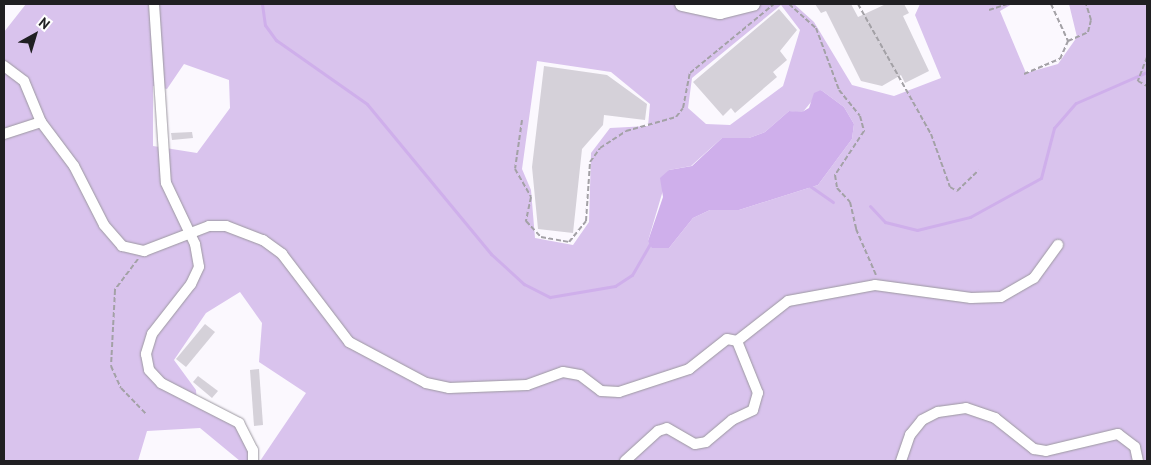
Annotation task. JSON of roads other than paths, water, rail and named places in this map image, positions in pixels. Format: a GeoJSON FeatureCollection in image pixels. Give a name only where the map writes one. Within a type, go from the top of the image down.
{"type":"FeatureCollection","features":[{"type":"Feature","properties":{"kind":"street"},"geometry":{"type":"LineString","coordinates":[[154,4],[166,183],[188,231],[199,266],[191,284],[152,334],[146,354],[149,370],[178,394],[239,423],[253,450],[253,461]]}},
{"type":"Feature","properties":{"kind":"street"},"geometry":{"type":"LineString","coordinates":[[682,4],[720,12],[753,4]]}},
{"type":"Feature","properties":{"kind":"street"},"geometry":{"type":"LineString","coordinates":[[4,66],[24,81],[41,122],[74,166],[104,226],[122,246],[144,251],[188,231],[226,226],[263,240],[282,254],[349,342],[426,383],[449,388],[527,386],[563,372],[580,376],[601,391],[619,392],[689,369],[727,338],[738,341]]}},
{"type":"Feature","properties":{"kind":"street"},"geometry":{"type":"LineString","coordinates":[[4,134],[41,122]]}},
{"type":"Feature","properties":{"kind":"street"},"geometry":{"type":"LineString","coordinates":[[738,341],[788,301],[893,285],[970,298],[1001,297],[1034,278],[1058,245]]}},
{"type":"Feature","properties":{"kind":"street"},"geometry":{"type":"LineString","coordinates":[[625,461],[658,431],[666,428],[695,444],[706,442],[732,420],[753,410],[758,393],[738,341]]}},
{"type":"Feature","properties":{"kind":"street"},"geometry":{"type":"LineString","coordinates":[[901,461],[910,435],[922,420],[938,412],[966,408],[995,418],[1034,449],[1046,451],[1118,434],[1135,447],[1138,461]]}},
{"type":"Feature","properties":{"kind":"waterway"},"geometry":{"type":"LineString","coordinates":[[262,4],[265,25],[276,40],[367,104],[491,254],[524,284],[550,297],[615,286],[632,275],[651,242]]}},
{"type":"Feature","properties":{"kind":"waterway"},"geometry":{"type":"LineString","coordinates":[[870,206],[885,222],[917,230],[970,217],[1041,178],[1054,128],[1076,103],[1147,72]]}},
{"type":"Feature","properties":{"kind":"waterway"},"geometry":{"type":"LineString","coordinates":[[810,186],[833,202]]}}]}
